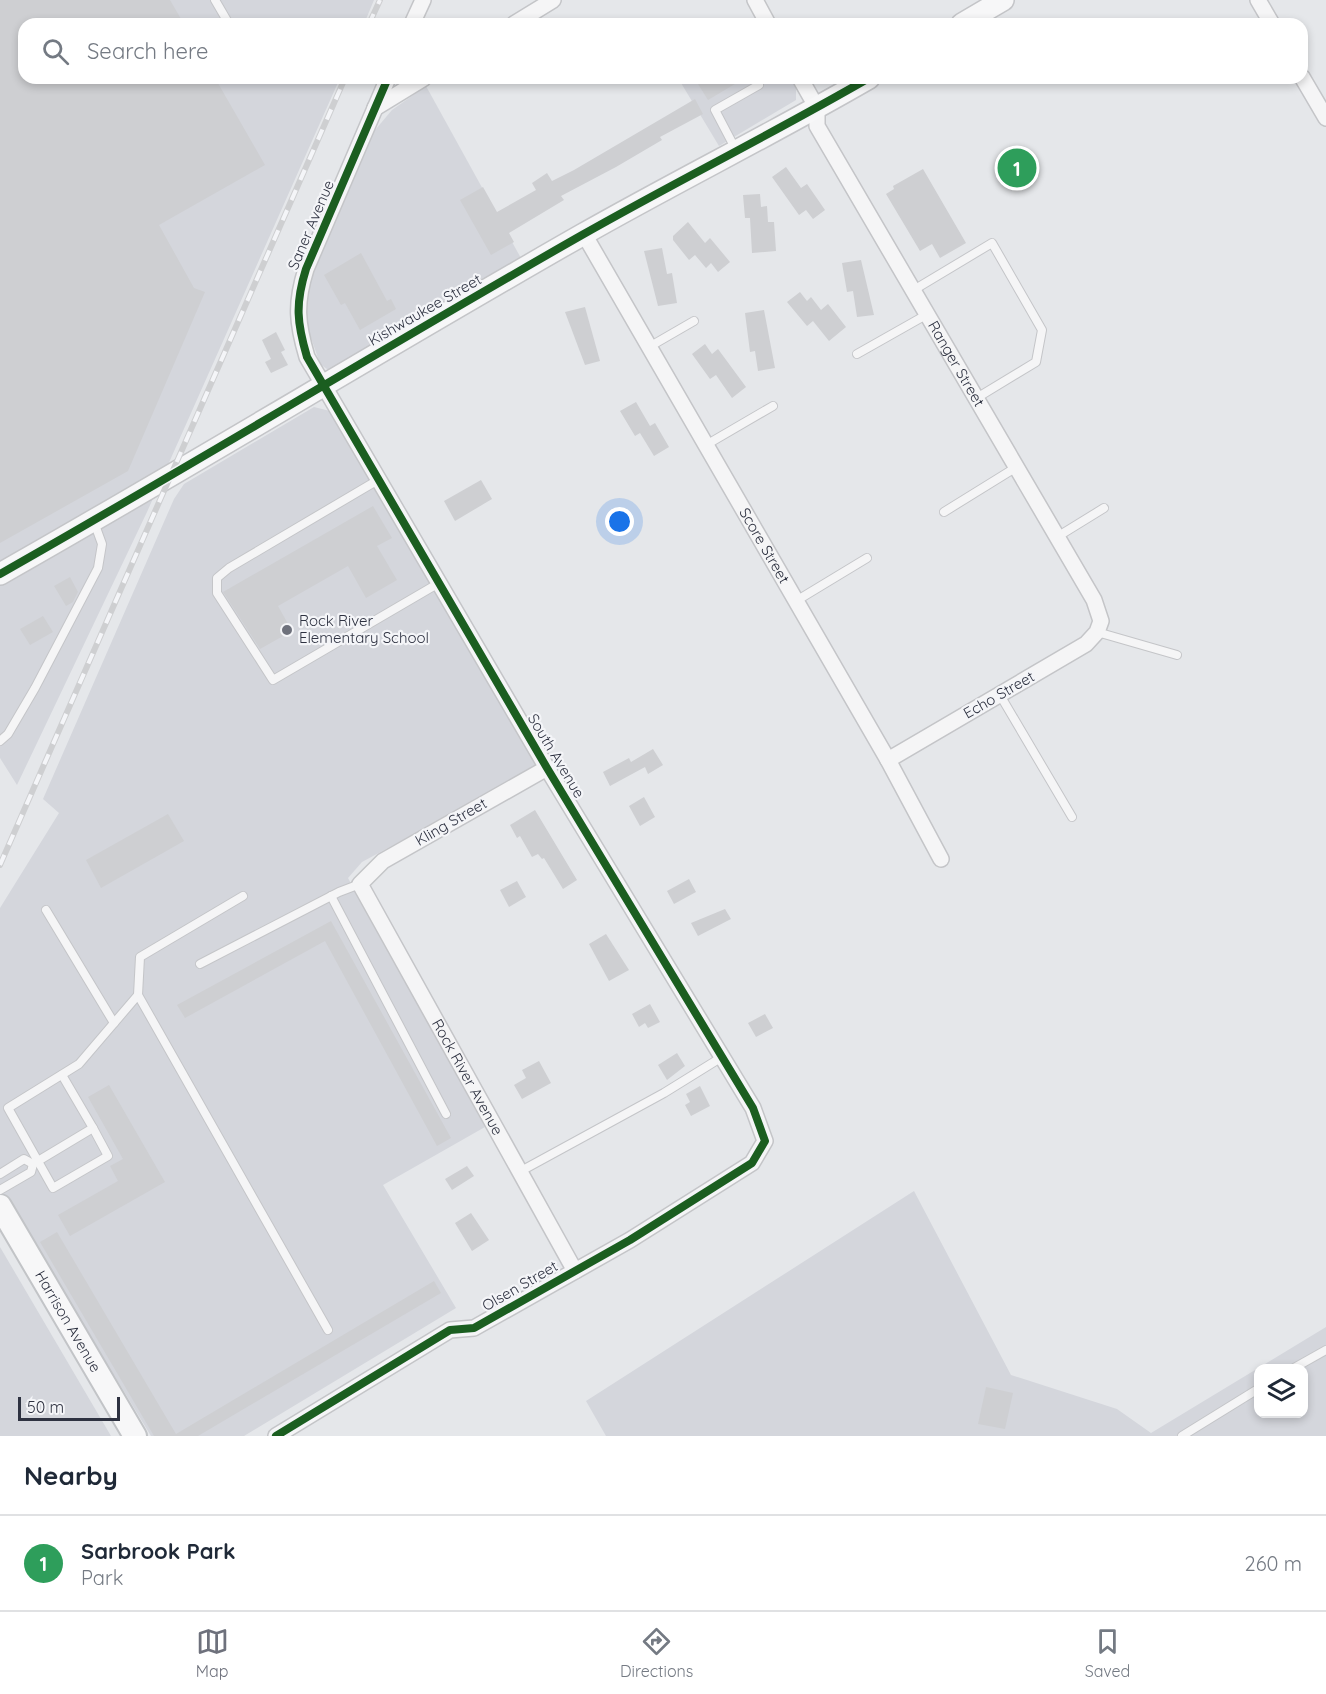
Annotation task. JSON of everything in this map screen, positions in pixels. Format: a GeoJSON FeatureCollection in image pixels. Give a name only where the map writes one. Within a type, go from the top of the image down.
{"type":"FeatureCollection","features":[{"type":"Feature","properties":{"kind":"main road","name":"Harrison Avenue"},"geometry":{"type":"LineString","coordinates":[[0,1206],[135,1436]]}},
{"type":"Feature","properties":{"kind":"street"},"geometry":{"type":"LineString","coordinates":[[415,18],[423,0]]}},
{"type":"Feature","properties":{"kind":"street"},"geometry":{"type":"LineString","coordinates":[[524,18],[554,0]]}},
{"type":"Feature","properties":{"kind":"street"},"geometry":{"type":"LineString","coordinates":[[754,0],[764,18]]}},
{"type":"Feature","properties":{"kind":"street"},"geometry":{"type":"LineString","coordinates":[[972,18],[1003,0]]}},
{"type":"Feature","properties":{"kind":"street"},"geometry":{"type":"LineString","coordinates":[[1261,1],[1269,18]]}},
{"type":"Feature","properties":{"kind":"street","name":"Saner Avenue"},"geometry":{"type":"LineString","coordinates":[[323,385],[307,357],[300,333],[297,296],[306,269],[385,84]]}},
{"type":"Feature","properties":{"kind":"street"},"geometry":{"type":"LineString","coordinates":[[375,108],[414,84]]}},
{"type":"Feature","properties":{"kind":"street","name":"Ranger Street"},"geometry":{"type":"LineString","coordinates":[[803,84],[817,108],[817,126],[1094,600],[1099,627]]}},
{"type":"Feature","properties":{"kind":"street","name":"Kishwaukee Street"},"geometry":{"type":"LineString","coordinates":[[0,574],[584,234],[858,84]]}},
{"type":"Feature","properties":{"kind":"street"},"geometry":{"type":"LineString","coordinates":[[1307,84],[1326,118]]}},
{"type":"Feature","properties":{"kind":"street","name":"Score Street"},"geometry":{"type":"LineString","coordinates":[[584,234],[888,759],[941,859]]}},
{"type":"Feature","properties":{"kind":"street","name":"South Avenue"},"geometry":{"type":"LineString","coordinates":[[323,385],[547,768],[753,1108],[765,1141]]}},
{"type":"Feature","properties":{"kind":"street","name":"Echo Street"},"geometry":{"type":"LineString","coordinates":[[888,759],[1086,644],[1099,627]]}},
{"type":"Feature","properties":{"kind":"street","name":"Kling Street"},"geometry":{"type":"LineString","coordinates":[[360,884],[383,861],[547,768]]}},
{"type":"Feature","properties":{"kind":"street","name":"Rock River Avenue"},"geometry":{"type":"LineString","coordinates":[[360,884],[575,1271]]}},
{"type":"Feature","properties":{"kind":"street","name":"Olsen Street"},"geometry":{"type":"LineString","coordinates":[[276,1436],[450,1330],[474,1328],[575,1271],[752,1164],[765,1141]]}},
{"type":"Feature","properties":{"kind":"lane"},"geometry":{"type":"LineString","coordinates":[[215,0],[226,18]]}},
{"type":"Feature","properties":{"kind":"lane"},"geometry":{"type":"LineString","coordinates":[[737,151],[715,110],[758,84]]}},
{"type":"Feature","properties":{"kind":"lane"},"geometry":{"type":"LineString","coordinates":[[912,291],[992,243],[1041,330],[1036,362],[975,399]]}},
{"type":"Feature","properties":{"kind":"lane"},"geometry":{"type":"LineString","coordinates":[[857,354],[926,315]]}},
{"type":"Feature","properties":{"kind":"lane"},"geometry":{"type":"LineString","coordinates":[[649,347],[694,321]]}},
{"type":"Feature","properties":{"kind":"lane"},"geometry":{"type":"LineString","coordinates":[[706,445],[773,406]]}},
{"type":"Feature","properties":{"kind":"lane"},"geometry":{"type":"LineString","coordinates":[[944,512],[1015,468]]}},
{"type":"Feature","properties":{"kind":"lane"},"geometry":{"type":"LineString","coordinates":[[378,480],[229,568],[217,578],[217,593],[273,680],[438,583]]}},
{"type":"Feature","properties":{"kind":"lane"},"geometry":{"type":"LineString","coordinates":[[1056,537],[1104,508]]}},
{"type":"Feature","properties":{"kind":"lane"},"geometry":{"type":"LineString","coordinates":[[0,741],[8,734],[35,688],[98,568],[102,544],[94,521]]}},
{"type":"Feature","properties":{"kind":"lane"},"geometry":{"type":"LineString","coordinates":[[796,601],[867,558]]}},
{"type":"Feature","properties":{"kind":"lane"},"geometry":{"type":"LineString","coordinates":[[1099,627],[1177,655]]}},
{"type":"Feature","properties":{"kind":"lane"},"geometry":{"type":"LineString","coordinates":[[1000,694],[1072,817]]}},
{"type":"Feature","properties":{"kind":"lane"},"geometry":{"type":"LineString","coordinates":[[200,964],[331,896],[360,884]]}},
{"type":"Feature","properties":{"kind":"lane"},"geometry":{"type":"LineString","coordinates":[[243,896],[140,957],[138,995],[328,1330]]}},
{"type":"Feature","properties":{"kind":"lane"},"geometry":{"type":"LineString","coordinates":[[331,896],[446,1114]]}},
{"type":"Feature","properties":{"kind":"lane"},"geometry":{"type":"LineString","coordinates":[[46,910],[114,1023]]}},
{"type":"Feature","properties":{"kind":"lane"},"geometry":{"type":"LineString","coordinates":[[62,1075],[108,1156],[53,1188],[35,1163],[8,1108],[79,1064],[138,995]]}},
{"type":"Feature","properties":{"kind":"lane"},"geometry":{"type":"LineString","coordinates":[[520,1171],[664,1093],[722,1057]]}},
{"type":"Feature","properties":{"kind":"lane"},"geometry":{"type":"LineString","coordinates":[[0,1190],[31,1172],[35,1163],[93,1128]]}},
{"type":"Feature","properties":{"kind":"lane"},"geometry":{"type":"LineString","coordinates":[[0,1174],[24,1159],[35,1163]]}},
{"type":"Feature","properties":{"kind":"lane"},"geometry":{"type":"LineString","coordinates":[[1301,1364],[1326,1350]]}},
{"type":"Feature","properties":{"kind":"lane"},"geometry":{"type":"LineString","coordinates":[[1182,1436],[1254,1391]]}},
{"type":"Feature","properties":{"kind":"shaded area"},"geometry":{"type":"Polygon","coordinates":[[[0,0],[374,0],[366,18],[18,18],[18,84],[337,84],[147,512],[17,785],[0,758],[0,0]]]}},
{"type":"Feature","properties":{"kind":"shaded area"},"geometry":{"type":"Polygon","coordinates":[[[682,84],[794,84],[796,100],[719,146],[682,84]]]}},
{"type":"Feature","properties":{"kind":"shaded area"},"geometry":{"type":"Polygon","coordinates":[[[426,86],[522,260],[334,370],[327,369],[320,364],[308,329],[305,295],[309,275],[370,136],[392,110],[426,86]]]}},
{"type":"Feature","properties":{"kind":"shaded area"},"geometry":{"type":"Polygon","coordinates":[[[314,407],[330,411],[537,767],[362,862],[348,878],[485,1127],[383,1185],[456,1308],[244,1436],[151,1436],[0,1187],[0,908],[59,813],[43,799],[174,499],[184,484],[314,407]]]}},
{"type":"Feature","properties":{"kind":"shaded area"},"geometry":{"type":"Polygon","coordinates":[[[914,1191],[1011,1375],[1117,1409],[1151,1433],[1254,1370],[1254,1418],[1308,1418],[1308,1364],[1265,1364],[1326,1327],[1326,1436],[606,1436],[586,1401],[914,1191]]]}},
{"type":"Feature","properties":{"kind":"shaded area"},"geometry":{"type":"Polygon","coordinates":[[[0,1247],[111,1436],[0,1436],[0,1247]]]}},
{"type":"Feature","properties":{"kind":"building"},"geometry":{"type":"Polygon","coordinates":[[[0,0],[170,0],[180,18],[18,18],[18,84],[218,84],[265,165],[159,225],[194,288],[205,292],[128,471],[0,543],[0,0]]]}},
{"type":"Feature","properties":{"kind":"building"},"geometry":{"type":"Polygon","coordinates":[[[698,84],[735,84],[708,100],[698,84]]]}},
{"type":"Feature","properties":{"kind":"building"},"geometry":{"type":"Polygon","coordinates":[[[695,99],[703,114],[660,137],[662,140],[616,167],[561,196],[564,200],[509,233],[514,242],[491,255],[460,200],[483,187],[497,212],[536,190],[532,183],[547,173],[552,181],[574,170],[695,99]]]}},
{"type":"Feature","properties":{"kind":"building"},"geometry":{"type":"Polygon","coordinates":[[[786,167],[801,188],[807,184],[825,210],[813,219],[806,210],[799,215],[772,177],[786,167]]]}},
{"type":"Feature","properties":{"kind":"building"},"geometry":{"type":"Polygon","coordinates":[[[923,169],[966,243],[940,258],[932,244],[920,251],[886,194],[894,189],[893,186],[923,169]]]}},
{"type":"Feature","properties":{"kind":"building"},"geometry":{"type":"Polygon","coordinates":[[[760,194],[761,207],[767,206],[768,222],[774,222],[776,251],[752,253],[750,218],[745,218],[743,195],[760,194]]]}},
{"type":"Feature","properties":{"kind":"building"},"geometry":{"type":"Polygon","coordinates":[[[688,222],[705,243],[710,238],[730,262],[718,272],[711,263],[706,268],[695,255],[689,260],[673,240],[673,236],[688,222]]]}},
{"type":"Feature","properties":{"kind":"building"},"geometry":{"type":"Polygon","coordinates":[[[662,248],[667,274],[672,273],[677,303],[658,306],[644,251],[662,248]]]}},
{"type":"Feature","properties":{"kind":"building"},"geometry":{"type":"Polygon","coordinates":[[[361,253],[387,301],[391,299],[396,309],[360,330],[345,303],[341,305],[324,275],[361,253]]]}},
{"type":"Feature","properties":{"kind":"building"},"geometry":{"type":"Polygon","coordinates":[[[861,260],[874,315],[857,317],[853,291],[847,292],[842,263],[861,260]]]}},
{"type":"Feature","properties":{"kind":"building"},"geometry":{"type":"Polygon","coordinates":[[[800,292],[807,301],[811,297],[821,310],[828,304],[846,327],[829,341],[813,321],[807,326],[787,302],[800,292]]]}},
{"type":"Feature","properties":{"kind":"building"},"geometry":{"type":"Polygon","coordinates":[[[585,307],[600,361],[585,365],[565,312],[585,307]]]}},
{"type":"Feature","properties":{"kind":"building"},"geometry":{"type":"Polygon","coordinates":[[[764,310],[775,368],[758,371],[755,351],[750,352],[745,313],[764,310]]]}},
{"type":"Feature","properties":{"kind":"building"},"geometry":{"type":"Polygon","coordinates":[[[276,332],[285,350],[281,352],[288,365],[271,373],[265,362],[271,359],[262,340],[276,332]]]}},
{"type":"Feature","properties":{"kind":"building"},"geometry":{"type":"Polygon","coordinates":[[[705,344],[712,354],[718,349],[746,387],[732,398],[716,375],[710,379],[692,354],[705,344]]]}},
{"type":"Feature","properties":{"kind":"building"},"geometry":{"type":"Polygon","coordinates":[[[636,402],[650,426],[655,423],[669,447],[654,456],[640,433],[635,436],[620,411],[636,402]]]}},
{"type":"Feature","properties":{"kind":"building"},"geometry":{"type":"Polygon","coordinates":[[[481,480],[492,499],[455,521],[444,501],[481,480]]]}},
{"type":"Feature","properties":{"kind":"building"},"geometry":{"type":"Polygon","coordinates":[[[373,506],[392,538],[377,546],[397,580],[366,598],[348,566],[278,606],[292,631],[260,649],[223,592],[373,506]]]}},
{"type":"Feature","properties":{"kind":"building"},"geometry":{"type":"Polygon","coordinates":[[[70,577],[78,592],[73,602],[66,606],[54,586],[70,577]]]}},
{"type":"Feature","properties":{"kind":"building"},"geometry":{"type":"Polygon","coordinates":[[[43,616],[53,632],[30,645],[20,629],[43,616]]]}},
{"type":"Feature","properties":{"kind":"building"},"geometry":{"type":"Polygon","coordinates":[[[653,749],[663,765],[648,774],[645,767],[610,786],[603,772],[629,758],[631,762],[653,749]]]}},
{"type":"Feature","properties":{"kind":"building"},"geometry":{"type":"Polygon","coordinates":[[[644,797],[655,817],[640,826],[629,806],[644,797]]]}},
{"type":"Feature","properties":{"kind":"building"},"geometry":{"type":"Polygon","coordinates":[[[535,810],[577,880],[563,889],[544,858],[542,859],[538,854],[532,857],[520,836],[517,838],[510,825],[535,810]]]}},
{"type":"Feature","properties":{"kind":"building"},"geometry":{"type":"Polygon","coordinates":[[[168,814],[184,841],[101,888],[86,860],[168,814]]]}},
{"type":"Feature","properties":{"kind":"building"},"geometry":{"type":"Polygon","coordinates":[[[689,879],[696,892],[674,904],[667,891],[689,879]]]}},
{"type":"Feature","properties":{"kind":"building"},"geometry":{"type":"Polygon","coordinates":[[[517,881],[526,897],[509,907],[500,890],[517,881]]]}},
{"type":"Feature","properties":{"kind":"building"},"geometry":{"type":"Polygon","coordinates":[[[725,909],[731,919],[698,936],[691,923],[725,909]]]}},
{"type":"Feature","properties":{"kind":"building"},"geometry":{"type":"Polygon","coordinates":[[[331,921],[451,1138],[437,1146],[325,941],[185,1018],[177,1005],[331,921]]]}},
{"type":"Feature","properties":{"kind":"building"},"geometry":{"type":"Polygon","coordinates":[[[606,934],[629,970],[609,981],[589,944],[606,934]]]}},
{"type":"Feature","properties":{"kind":"building"},"geometry":{"type":"Polygon","coordinates":[[[650,1004],[660,1022],[648,1028],[645,1023],[639,1027],[632,1014],[650,1004]]]}},
{"type":"Feature","properties":{"kind":"building"},"geometry":{"type":"Polygon","coordinates":[[[765,1014],[773,1028],[756,1037],[748,1023],[765,1014]]]}},
{"type":"Feature","properties":{"kind":"building"},"geometry":{"type":"Polygon","coordinates":[[[677,1053],[685,1066],[667,1080],[658,1065],[677,1053]]]}},
{"type":"Feature","properties":{"kind":"building"},"geometry":{"type":"Polygon","coordinates":[[[539,1061],[551,1083],[522,1099],[514,1085],[526,1078],[522,1070],[539,1061]]]}},
{"type":"Feature","properties":{"kind":"building"},"geometry":{"type":"Polygon","coordinates":[[[109,1085],[165,1182],[70,1236],[58,1215],[118,1181],[110,1166],[123,1159],[88,1097],[109,1085]]]}},
{"type":"Feature","properties":{"kind":"building"},"geometry":{"type":"Polygon","coordinates":[[[700,1086],[710,1106],[691,1116],[685,1105],[690,1102],[686,1094],[700,1086]]]}},
{"type":"Feature","properties":{"kind":"building"},"geometry":{"type":"Polygon","coordinates":[[[467,1166],[474,1176],[452,1190],[445,1179],[467,1166]]]}},
{"type":"Feature","properties":{"kind":"building"},"geometry":{"type":"Polygon","coordinates":[[[471,1213],[489,1240],[472,1251],[455,1223],[471,1213]]]}},
{"type":"Feature","properties":{"kind":"building"},"geometry":{"type":"Polygon","coordinates":[[[57,1232],[176,1434],[434,1281],[441,1293],[198,1436],[154,1436],[40,1242],[57,1232]]]}},
{"type":"Feature","properties":{"kind":"building"},"geometry":{"type":"Polygon","coordinates":[[[986,1387],[1013,1393],[1005,1429],[978,1424],[986,1387]]]}},
{"type":"Feature","properties":{"kind":"railway"},"geometry":{"type":"LineString","coordinates":[[372,18],[380,0]]}},
{"type":"Feature","properties":{"kind":"railway"},"geometry":{"type":"LineString","coordinates":[[0,865],[342,84]]}},
{"type":"Feature","properties":{"kind":"cycle path"},"geometry":{"type":"LineString","coordinates":[[276,1436],[450,1330],[474,1328],[630,1240],[752,1163],[765,1141],[753,1108],[547,768],[307,357],[299,313],[300,293],[306,269],[385,84]]}},
{"type":"Feature","properties":{"kind":"cycle path"},"geometry":{"type":"LineString","coordinates":[[0,574],[582,235],[858,84]]}},
{"type":"Feature","properties":{"kind":"place","name":"Sarbrook Park"},"geometry":{"type":"Point","coordinates":[1017,168]}},
{"type":"Feature","properties":{"kind":"place","name":"Rock River Elementary School"},"geometry":{"type":"Point","coordinates":[287,630]}}]}
